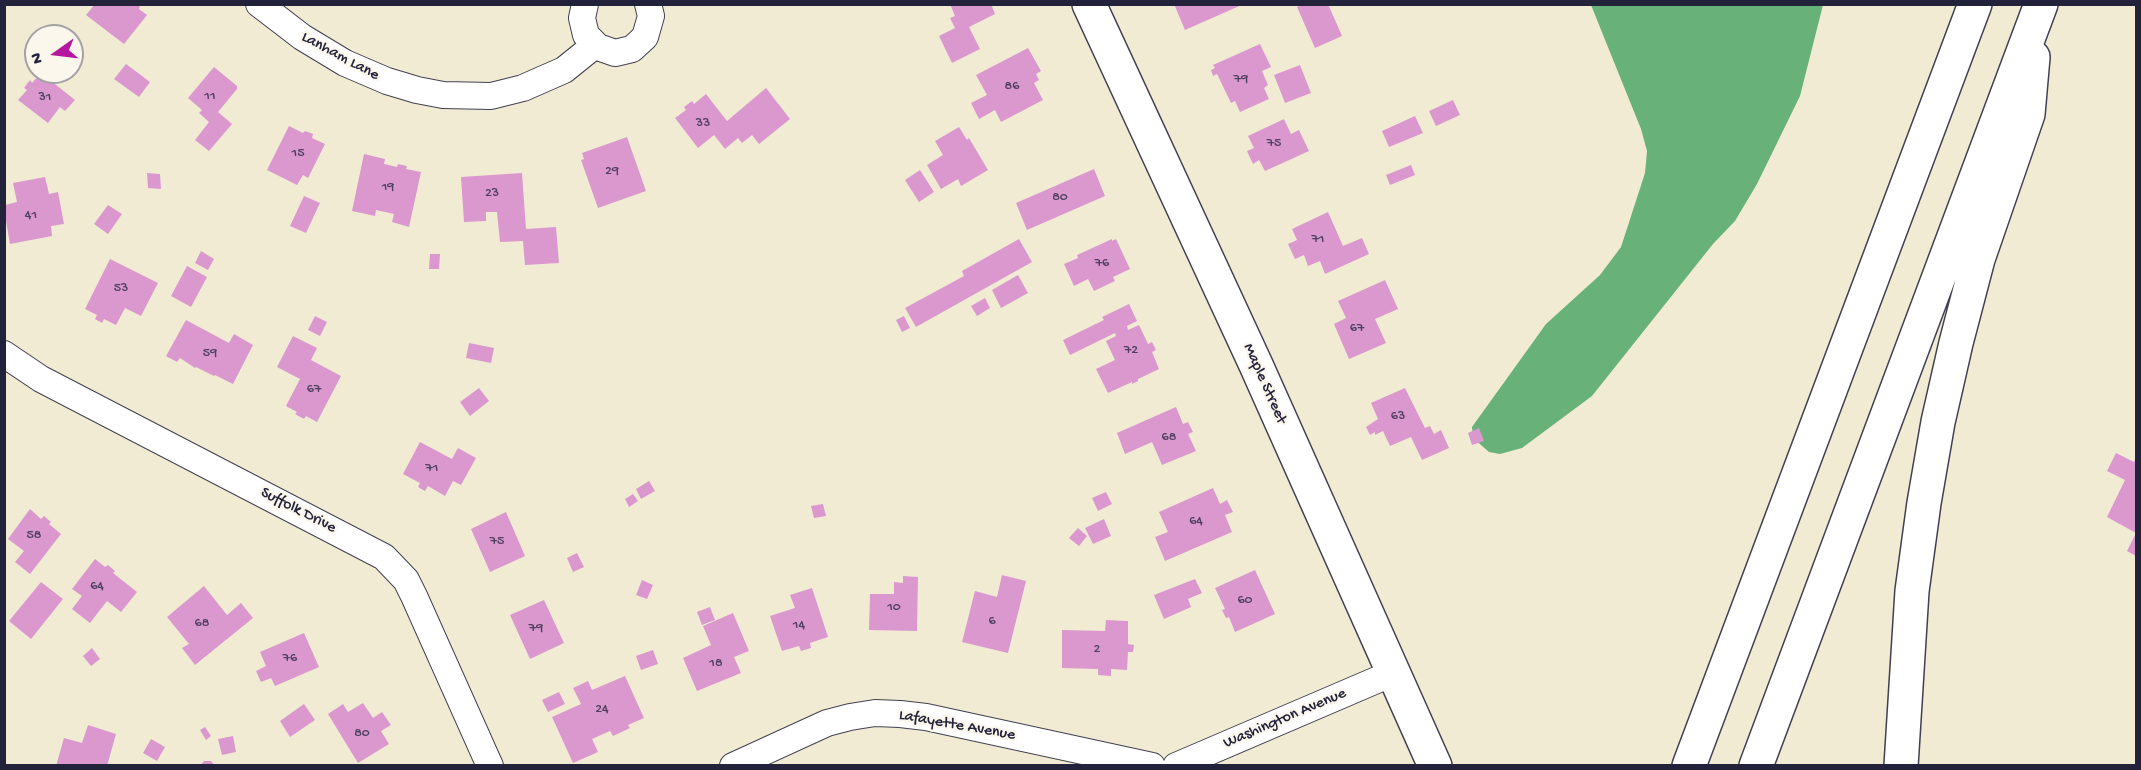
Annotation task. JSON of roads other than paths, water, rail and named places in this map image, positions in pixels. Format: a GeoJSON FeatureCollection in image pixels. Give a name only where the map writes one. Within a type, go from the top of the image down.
{"type":"FeatureCollection","features":[{"type":"Feature","properties":{"kind":"main road","name":"Maple Street"},"geometry":{"type":"LineString","coordinates":[[1089,4],[1256,365],[1435,765]]}},
{"type":"Feature","properties":{"kind":"main road"},"geometry":{"type":"LineString","coordinates":[[1689,765],[1975,4]]}},
{"type":"Feature","properties":{"kind":"main road"},"geometry":{"type":"LineString","coordinates":[[1756,765],[2039,9]]}},
{"type":"Feature","properties":{"kind":"main road"},"geometry":{"type":"LineString","coordinates":[[1901,765],[1912,591],[1938,422],[1978,259],[2028,114],[2039,9]]}},
{"type":"Feature","properties":{"kind":"street","name":"Lanham Lane"},"geometry":{"type":"LineString","coordinates":[[259,4],[302,37],[345,63],[387,81],[443,95],[491,96],[524,88],[564,70],[595,45]]}},
{"type":"Feature","properties":{"kind":"street"},"geometry":{"type":"LineString","coordinates":[[585,4],[582,18],[586,34],[602,50],[615,53],[628,51],[639,44],[648,33],[651,16],[648,4]]}},
{"type":"Feature","properties":{"kind":"street","name":"Suffolk Drive"},"geometry":{"type":"LineString","coordinates":[[4,354],[41,379],[384,556],[406,579],[490,765]]}},
{"type":"Feature","properties":{"kind":"street","name":"Washington Avenue"},"geometry":{"type":"LineString","coordinates":[[1176,765],[1394,673]]}},
{"type":"Feature","properties":{"kind":"street","name":"Lafayette Avenue"},"geometry":{"type":"LineString","coordinates":[[733,765],[827,723],[874,713],[926,717],[1152,765]]}}]}
